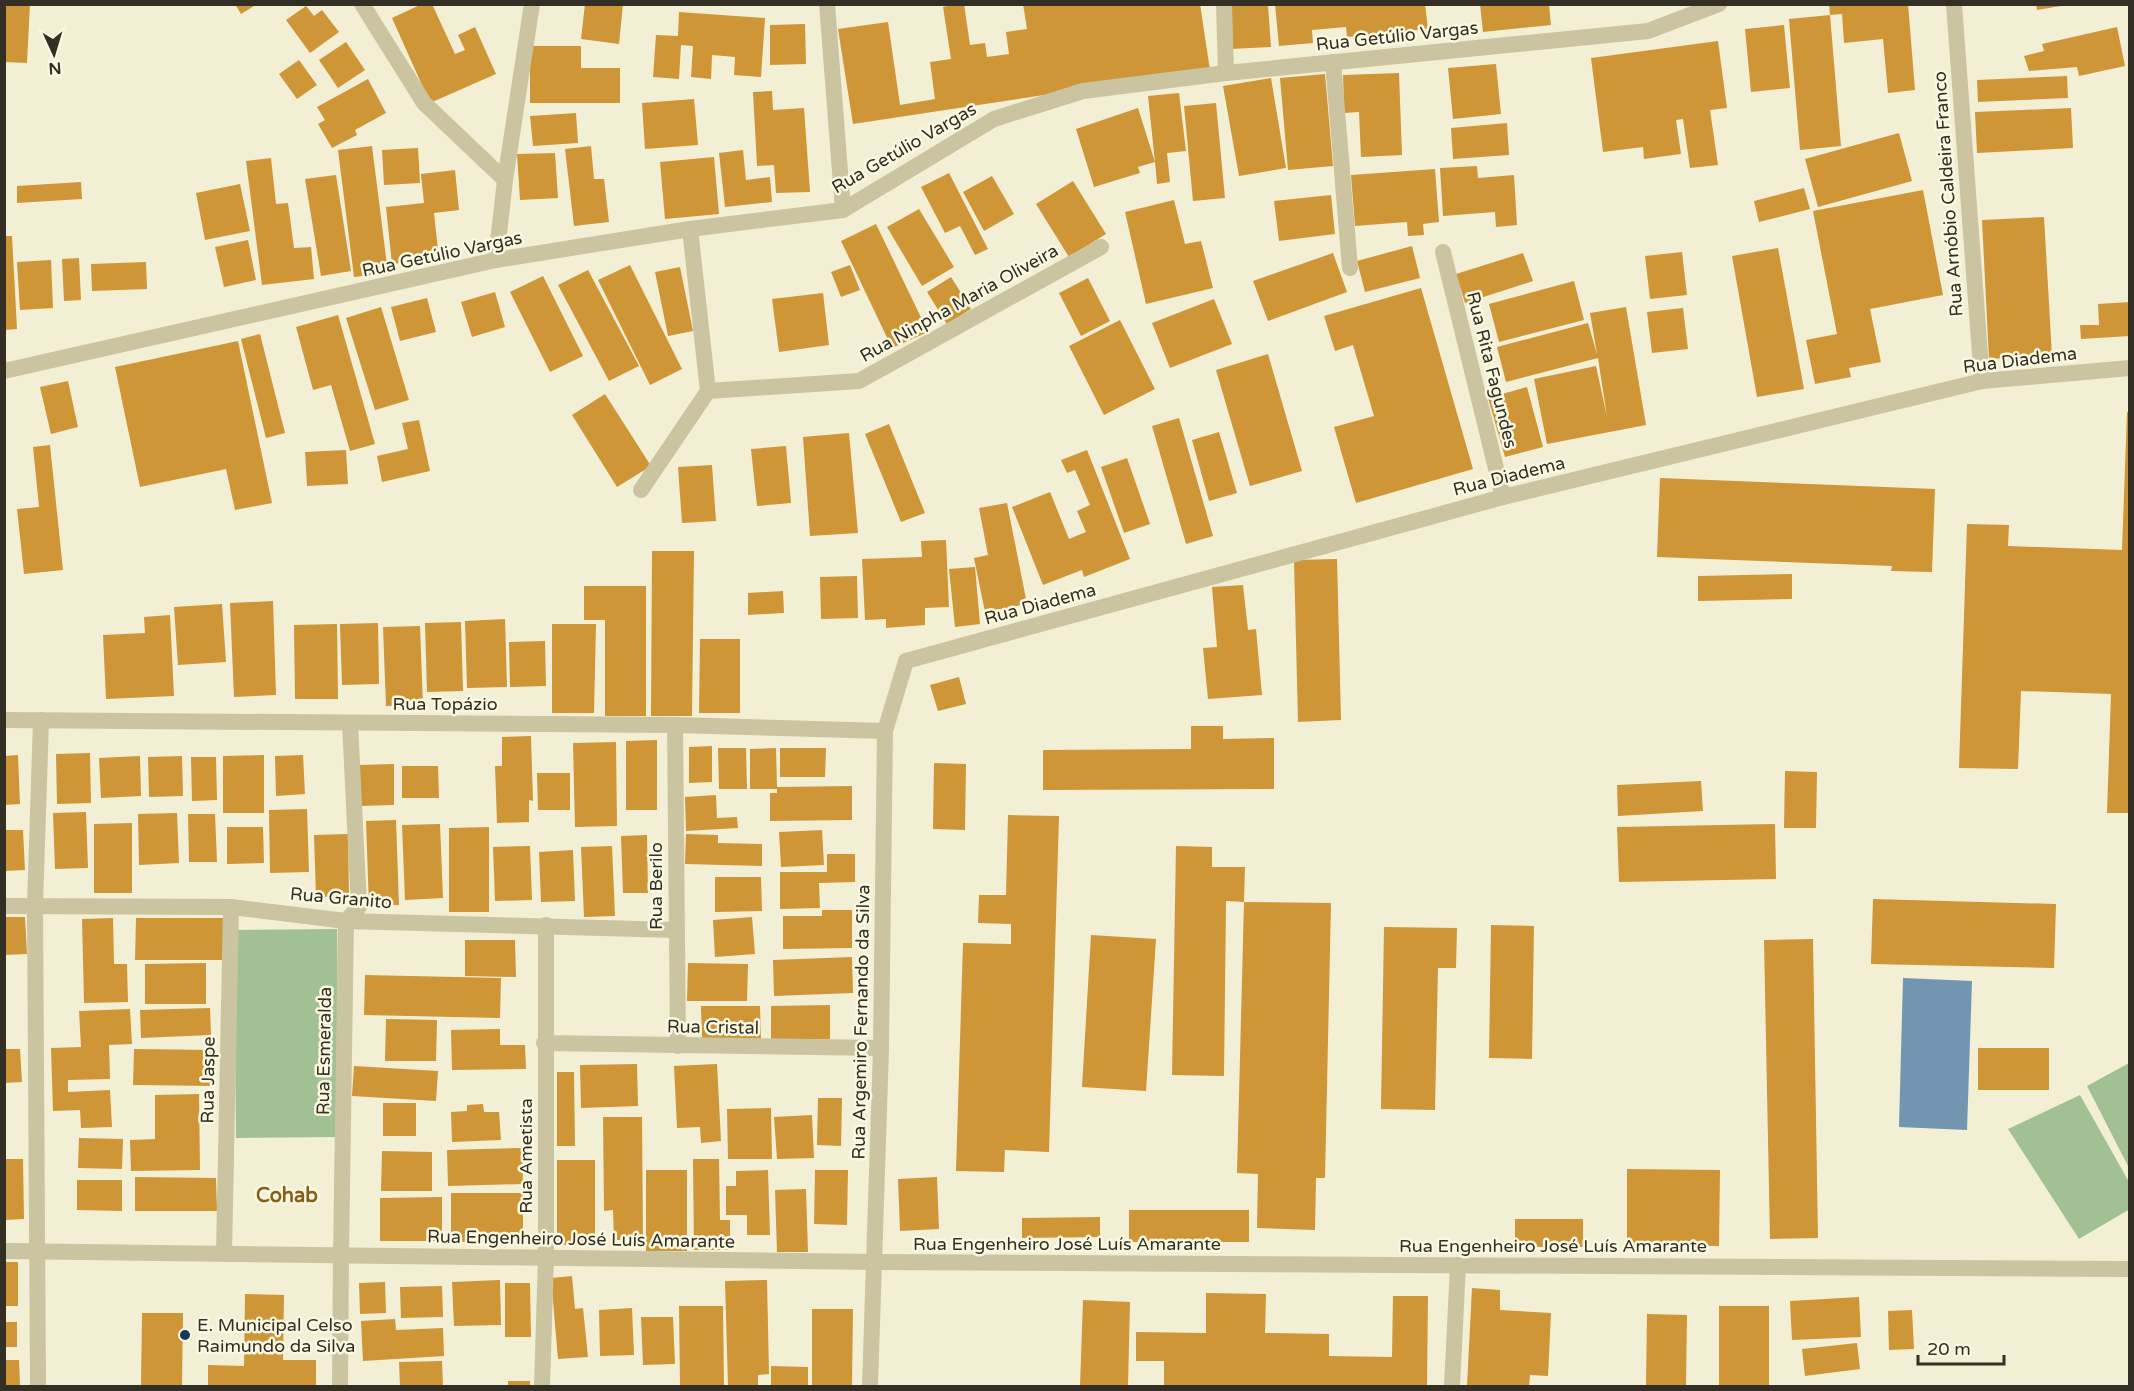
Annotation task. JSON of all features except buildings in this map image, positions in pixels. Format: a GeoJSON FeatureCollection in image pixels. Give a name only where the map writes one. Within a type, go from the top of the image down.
{"type":"FeatureCollection","features":[{"type":"Feature","properties":{"kind":"street"},"geometry":{"type":"LineString","coordinates":[[362,4],[424,104],[505,180]]}},
{"type":"Feature","properties":{"kind":"street"},"geometry":{"type":"LineString","coordinates":[[496,260],[505,180],[532,4]]}},
{"type":"Feature","properties":{"kind":"street"},"geometry":{"type":"LineString","coordinates":[[827,4],[843,210]]}},
{"type":"Feature","properties":{"kind":"street"},"geometry":{"type":"LineString","coordinates":[[1224,4],[1226,73]]}},
{"type":"Feature","properties":{"kind":"street","name":"Rua Getúlio Vargas"},"geometry":{"type":"LineString","coordinates":[[4,371],[496,260],[690,229],[843,210],[994,119],[1083,91],[1226,73],[1648,31],[1719,4]]}},
{"type":"Feature","properties":{"kind":"street","name":"Rua Arnóbio Caldeira Franco"},"geometry":{"type":"LineString","coordinates":[[1954,4],[1982,381]]}},
{"type":"Feature","properties":{"kind":"street"},"geometry":{"type":"LineString","coordinates":[[1333,62],[1350,268]]}},
{"type":"Feature","properties":{"kind":"street"},"geometry":{"type":"LineString","coordinates":[[641,490],[708,392],[690,229]]}},
{"type":"Feature","properties":{"kind":"street","name":"Rua Ninpha Maria Oliveira"},"geometry":{"type":"LineString","coordinates":[[708,392],[859,381],[1101,248]]}},
{"type":"Feature","properties":{"kind":"street","name":"Rua Rita Fagundes"},"geometry":{"type":"LineString","coordinates":[[1443,252],[1503,497]]}},
{"type":"Feature","properties":{"kind":"street","name":"Rua Diadema"},"geometry":{"type":"LineString","coordinates":[[906,661],[1503,497],[1982,381],[2130,368]]}},
{"type":"Feature","properties":{"kind":"street","name":"Rua Argemiro Fernando da Silva"},"geometry":{"type":"LineString","coordinates":[[870,1386],[881,1048],[885,731],[906,661]]}},
{"type":"Feature","properties":{"kind":"street","name":"Rua Topázio"},"geometry":{"type":"LineString","coordinates":[[4,720],[675,725],[885,731]]}},
{"type":"Feature","properties":{"kind":"street"},"geometry":{"type":"LineString","coordinates":[[38,1386],[39,1251],[35,905],[41,720]]}},
{"type":"Feature","properties":{"kind":"street","name":"Rua Esmeralda"},"geometry":{"type":"LineString","coordinates":[[340,1386],[346,921],[359,907],[350,723]]}},
{"type":"Feature","properties":{"kind":"street","name":"Rua Berilo"},"geometry":{"type":"LineString","coordinates":[[675,725],[678,1046]]}},
{"type":"Feature","properties":{"kind":"street","name":"Rua Granito"},"geometry":{"type":"LineString","coordinates":[[4,906],[231,907],[346,921],[676,930]]}},
{"type":"Feature","properties":{"kind":"street","name":"Rua Jaspe"},"geometry":{"type":"LineString","coordinates":[[225,1254],[231,907]]}},
{"type":"Feature","properties":{"kind":"street","name":"Rua Ametista"},"geometry":{"type":"LineString","coordinates":[[542,1386],[546,1258],[544,1043],[546,925]]}},
{"type":"Feature","properties":{"kind":"street","name":"Rua Cristal"},"geometry":{"type":"LineString","coordinates":[[544,1043],[881,1048]]}},
{"type":"Feature","properties":{"kind":"street","name":"Rua Engenheiro José Luís Amarante"},"geometry":{"type":"LineString","coordinates":[[4,1251],[875,1262],[2130,1269]]}},
{"type":"Feature","properties":{"kind":"street"},"geometry":{"type":"LineString","coordinates":[[1452,1386],[1458,1264]]}},
{"type":"Feature","properties":{"kind":"green space"},"geometry":{"type":"Polygon","coordinates":[[[337,929],[339,1137],[236,1138],[234,930],[337,929]]]}},
{"type":"Feature","properties":{"kind":"green space"},"geometry":{"type":"Polygon","coordinates":[[[2129,1063],[2129,1168],[2087,1086],[2129,1063]]]}},
{"type":"Feature","properties":{"kind":"green space"},"geometry":{"type":"Polygon","coordinates":[[[2080,1095],[2129,1182],[2130,1209],[2079,1239],[2008,1129],[2080,1095]]]}},
{"type":"Feature","properties":{"kind":"water"},"geometry":{"type":"Polygon","coordinates":[[[1903,978],[1972,981],[1967,1130],[1899,1127],[1903,978]]]}},
{"type":"Feature","properties":{"kind":"place","name":"E. Municipal Celso Raimundo da Silva"},"geometry":{"type":"Point","coordinates":[185,1335]}},
{"type":"Feature","properties":{"kind":"district","name":"Cohab"},"geometry":{"type":"Point","coordinates":[287,1196]}}]}
